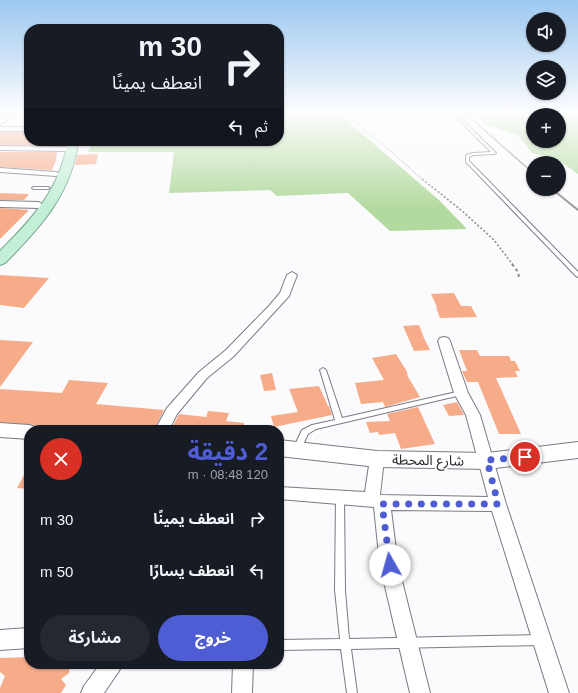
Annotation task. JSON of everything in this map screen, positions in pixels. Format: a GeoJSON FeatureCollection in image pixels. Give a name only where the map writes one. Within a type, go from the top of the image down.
{"type":"FeatureCollection","features":[{"type":"Feature","properties":{"kind":"main road"},"geometry":{"type":"LineString","coordinates":[[0,248],[39,205],[70,146]]}},
{"type":"Feature","properties":{"kind":"main road"},"geometry":{"type":"LineString","coordinates":[[0,260],[28,232],[48,208],[67,172],[70,146]]}},
{"type":"Feature","properties":{"kind":"main road"},"geometry":{"type":"LineString","coordinates":[[0,430],[24,432]]}},
{"type":"Feature","properties":{"kind":"main road","name":"شارع المحطة"},"geometry":{"type":"LineString","coordinates":[[288,449],[377,459],[487,460],[578,450]]}},
{"type":"Feature","properties":{"kind":"street"},"geometry":{"type":"LineString","coordinates":[[0,148],[47,146]]}},
{"type":"Feature","properties":{"kind":"street"},"geometry":{"type":"LineString","coordinates":[[0,170],[56,174]]}},
{"type":"Feature","properties":{"kind":"street"},"geometry":{"type":"LineString","coordinates":[[0,204],[39,205]]}},
{"type":"Feature","properties":{"kind":"street"},"geometry":{"type":"LineString","coordinates":[[165,425],[172,411],[203,375],[230,353],[285,294],[292,276]]}},
{"type":"Feature","properties":{"kind":"street"},"geometry":{"type":"LineString","coordinates":[[444,341],[461,393],[474,415],[498,504],[559,693]]}},
{"type":"Feature","properties":{"kind":"street"},"geometry":{"type":"LineString","coordinates":[[377,459],[377,501],[407,642],[420,693]]}},
{"type":"Feature","properties":{"kind":"street"},"geometry":{"type":"LineString","coordinates":[[284,493],[377,501],[498,504]]}},
{"type":"Feature","properties":{"kind":"street"},"geometry":{"type":"LineString","coordinates":[[0,640],[24,638]]}},
{"type":"Feature","properties":{"kind":"street"},"geometry":{"type":"LineString","coordinates":[[91,693],[108,669]]}},
{"type":"Feature","properties":{"kind":"street"},"geometry":{"type":"LineString","coordinates":[[242,693],[243,669]]}},
{"type":"Feature","properties":{"kind":"lane"},"geometry":{"type":"LineString","coordinates":[[485,144],[494,153],[472,154],[467,156],[467,161],[578,275]]}},
{"type":"Feature","properties":{"kind":"lane"},"geometry":{"type":"LineString","coordinates":[[34,188],[48,188]]}},
{"type":"Feature","properties":{"kind":"lane"},"geometry":{"type":"LineString","coordinates":[[322,370],[339,420]]}},
{"type":"Feature","properties":{"kind":"lane"},"geometry":{"type":"LineString","coordinates":[[288,449],[305,432],[314,427],[461,393]]}},
{"type":"Feature","properties":{"kind":"lane"},"geometry":{"type":"LineString","coordinates":[[340,497],[340,590],[352,693]]}},
{"type":"Feature","properties":{"kind":"lane"},"geometry":{"type":"LineString","coordinates":[[284,645],[542,640]]}},
{"type":"Feature","properties":{"kind":"path"},"geometry":{"type":"LineString","coordinates":[[382,144],[461,210],[494,240],[518,272],[519,277]]}},
{"type":"Feature","properties":{"kind":"green space"},"geometry":{"type":"Polygon","coordinates":[[[374,144],[440,201],[467,229],[390,231],[348,193],[277,196],[270,190],[169,193],[174,152],[88,152],[91,146],[374,144]]]}},
{"type":"Feature","properties":{"kind":"green space"},"geometry":{"type":"Polygon","coordinates":[[[566,144],[578,144],[578,174],[566,165],[566,156],[544,156],[532,153],[528,148],[566,148],[566,144]]]}},
{"type":"Feature","properties":{"kind":"building"},"geometry":{"type":"Polygon","coordinates":[[[0,144],[24,144],[24,145],[0,144]]]}},
{"type":"Feature","properties":{"kind":"building"},"geometry":{"type":"Polygon","coordinates":[[[0,152],[57,152],[52,170],[0,167],[0,152]]]}},
{"type":"Feature","properties":{"kind":"building"},"geometry":{"type":"Polygon","coordinates":[[[98,154],[96,164],[75,165],[77,155],[98,154]]]}},
{"type":"Feature","properties":{"kind":"building"},"geometry":{"type":"Polygon","coordinates":[[[0,193],[29,194],[24,200],[0,200],[0,193]]]}},
{"type":"Feature","properties":{"kind":"building"},"geometry":{"type":"Polygon","coordinates":[[[0,208],[29,210],[0,239],[0,208]]]}},
{"type":"Feature","properties":{"kind":"building"},"geometry":{"type":"Polygon","coordinates":[[[0,275],[49,278],[24,308],[0,305],[0,275]]]}},
{"type":"Feature","properties":{"kind":"building"},"geometry":{"type":"Polygon","coordinates":[[[454,293],[461,306],[471,306],[477,317],[440,318],[431,294],[454,293]]]}},
{"type":"Feature","properties":{"kind":"building"},"geometry":{"type":"Polygon","coordinates":[[[419,325],[430,350],[414,351],[403,326],[419,325]]]}},
{"type":"Feature","properties":{"kind":"building"},"geometry":{"type":"Polygon","coordinates":[[[0,340],[33,342],[0,387],[0,340]]]}},
{"type":"Feature","properties":{"kind":"building"},"geometry":{"type":"Polygon","coordinates":[[[459,350],[477,350],[480,356],[509,356],[511,361],[515,361],[520,371],[515,371],[518,377],[496,378],[521,434],[499,434],[478,382],[467,382],[462,371],[467,371],[459,350]]]}},
{"type":"Feature","properties":{"kind":"building"},"geometry":{"type":"Polygon","coordinates":[[[396,354],[420,397],[385,407],[383,402],[361,404],[355,383],[384,380],[372,358],[396,354]]]}},
{"type":"Feature","properties":{"kind":"building"},"geometry":{"type":"Polygon","coordinates":[[[272,373],[276,390],[264,391],[260,375],[272,373]]]}},
{"type":"Feature","properties":{"kind":"building"},"geometry":{"type":"Polygon","coordinates":[[[69,380],[108,383],[96,404],[164,410],[156,425],[36,425],[0,422],[0,389],[62,393],[69,380]]]}},
{"type":"Feature","properties":{"kind":"building"},"geometry":{"type":"Polygon","coordinates":[[[319,386],[332,415],[284,425],[273,425],[271,416],[298,412],[289,389],[319,386]]]}},
{"type":"Feature","properties":{"kind":"building"},"geometry":{"type":"Polygon","coordinates":[[[457,402],[464,415],[449,416],[443,405],[457,402]]]}},
{"type":"Feature","properties":{"kind":"building"},"geometry":{"type":"Polygon","coordinates":[[[418,407],[435,444],[401,449],[395,433],[379,435],[378,432],[370,433],[366,422],[390,421],[387,414],[418,407]]]}},
{"type":"Feature","properties":{"kind":"building"},"geometry":{"type":"Polygon","coordinates":[[[208,411],[229,413],[226,421],[244,423],[244,425],[174,425],[179,414],[206,417],[208,411]]]}},
{"type":"Feature","properties":{"kind":"building"},"geometry":{"type":"Polygon","coordinates":[[[24,475],[24,489],[17,488],[24,475]]]}},
{"type":"Feature","properties":{"kind":"building"},"geometry":{"type":"Polygon","coordinates":[[[24,657],[24,669],[69,669],[69,673],[61,679],[66,685],[61,693],[0,693],[0,688],[5,676],[0,672],[0,658],[24,657]]]}},
{"type":"Feature","properties":{"kind":"railway"},"geometry":{"type":"LineString","coordinates":[[501,144],[526,167]]}},
{"type":"Feature","properties":{"kind":"railway"},"geometry":{"type":"LineString","coordinates":[[561,196],[578,210]]}},
{"type":"Feature","properties":{"kind":"route"},"geometry":{"type":"LineString","coordinates":[[390,565],[382,504],[498,504],[487,460],[525,457]]}}]}
